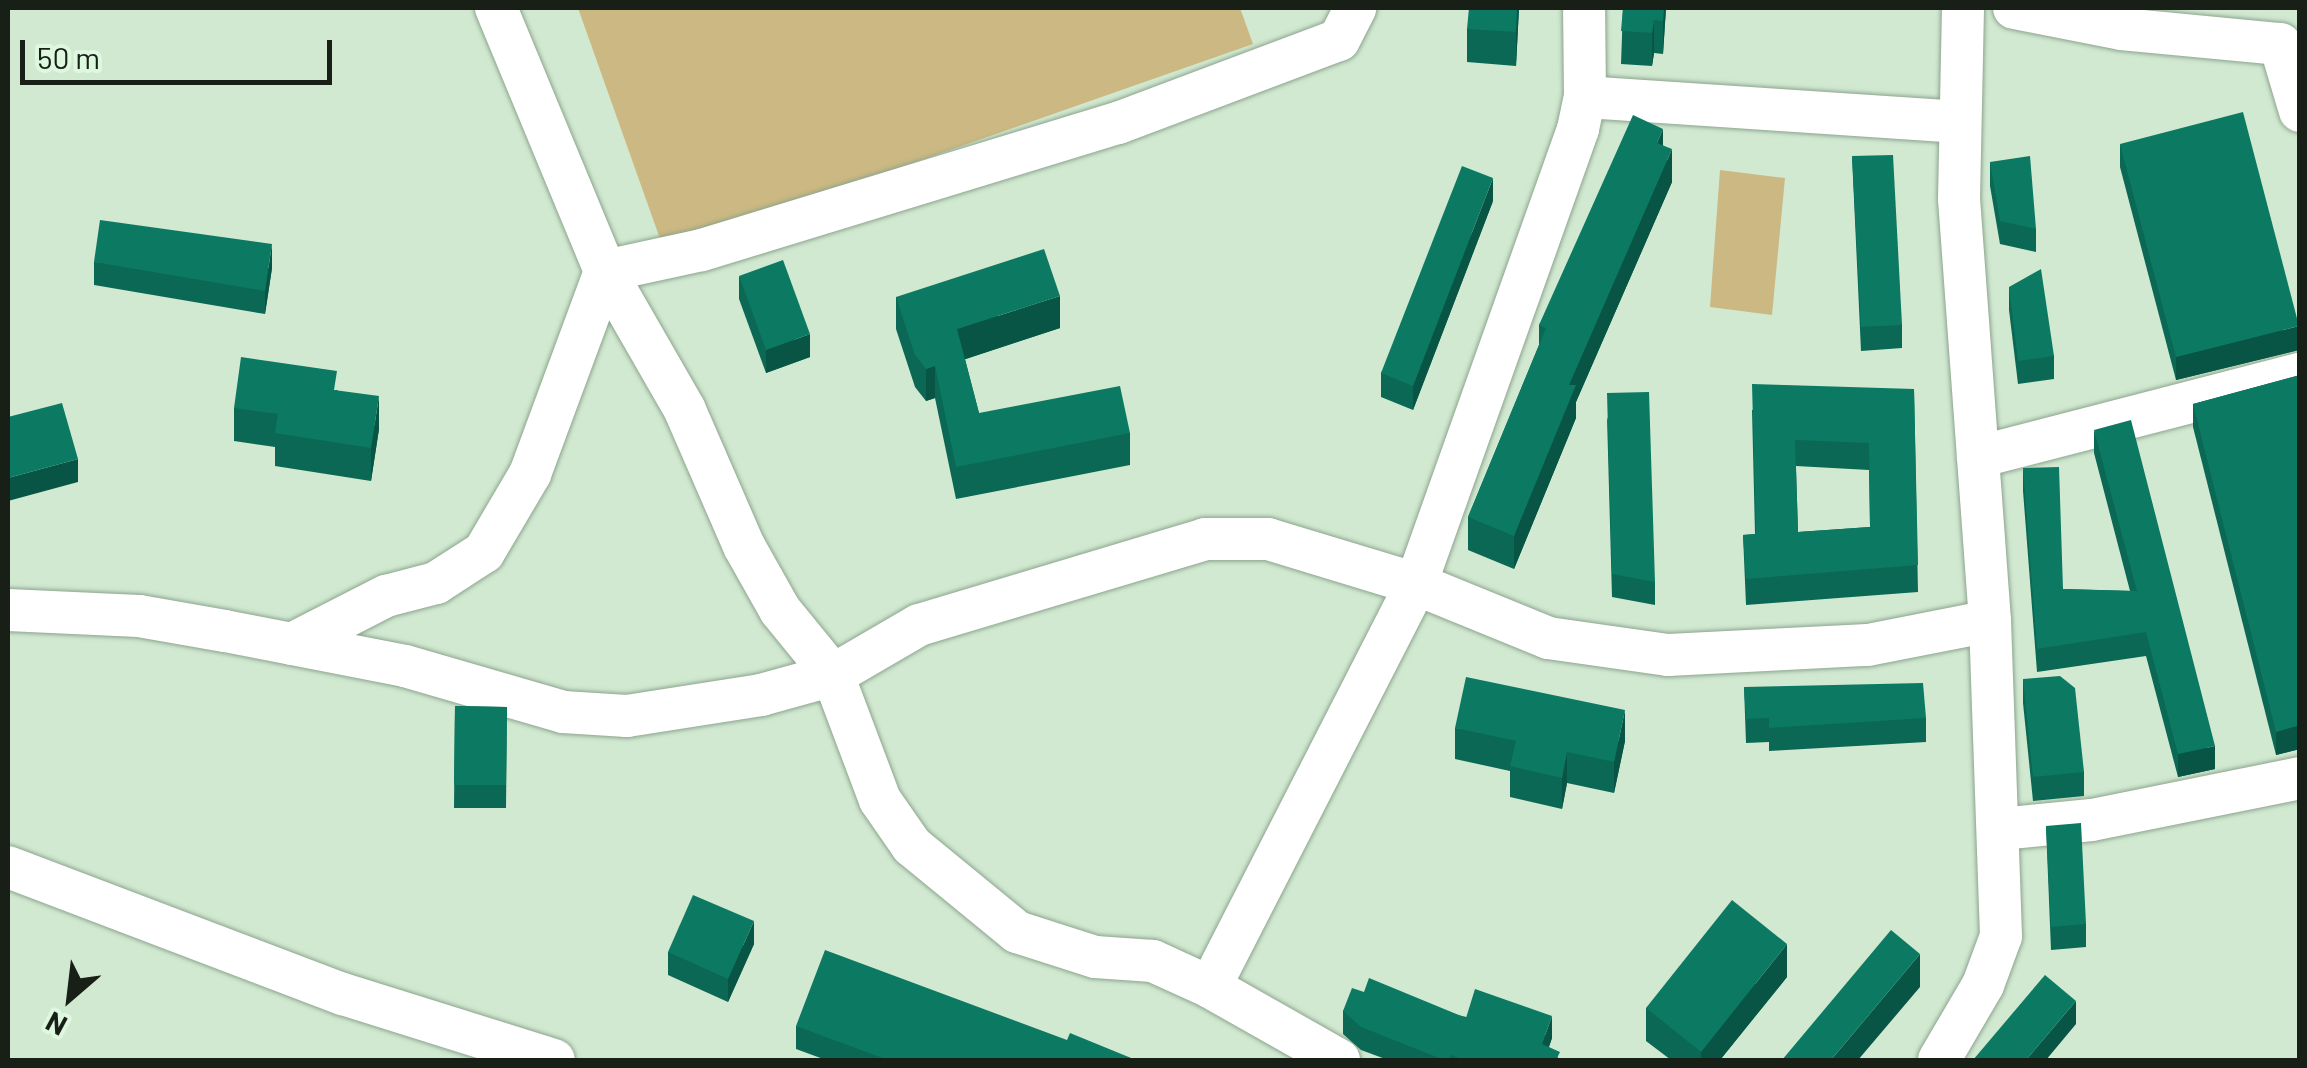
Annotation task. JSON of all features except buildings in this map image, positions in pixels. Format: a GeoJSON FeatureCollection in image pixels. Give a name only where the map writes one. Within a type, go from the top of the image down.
{"type":"FeatureCollection","features":[{"type":"Feature","properties":{"kind":"street"},"geometry":{"type":"LineString","coordinates":[[496,8],[604,271],[685,410],[744,546],[780,610],[833,675],[880,800],[912,846],[956,888],[1017,932],[1060,949],[1153,961],[1210,986],[1339,1060]]}},
{"type":"Feature","properties":{"kind":"street"},"geometry":{"type":"LineString","coordinates":[[604,271],[702,250],[1118,123],[1339,40],[1355,8]]}},
{"type":"Feature","properties":{"kind":"street"},"geometry":{"type":"LineString","coordinates":[[1210,986],[1416,584],[1558,194],[1585,97],[1584,8]]}},
{"type":"Feature","properties":{"kind":"street"},"geometry":{"type":"LineString","coordinates":[[1939,1060],[1983,985],[2002,936],[1990,621],[1958,122],[1963,8]]}},
{"type":"Feature","properties":{"kind":"street"},"geometry":{"type":"LineString","coordinates":[[2014,8],[2120,29],[2290,32],[2300,111]]}},
{"type":"Feature","properties":{"kind":"street"},"geometry":{"type":"LineString","coordinates":[[1585,97],[1958,122]]}},
{"type":"Feature","properties":{"kind":"street"},"geometry":{"type":"LineString","coordinates":[[292,644],[386,596],[436,583],[484,552],[530,474],[604,271]]}},
{"type":"Feature","properties":{"kind":"street"},"geometry":{"type":"LineString","coordinates":[[1978,456],[2300,374]]}},
{"type":"Feature","properties":{"kind":"street"},"geometry":{"type":"LineString","coordinates":[[8,610],[139,616],[422,671],[564,712],[627,716],[760,696],[833,675],[919,624],[1204,539],[1268,538],[1416,584],[1548,638],[1668,654],[1868,645],[1990,621]]}},
{"type":"Feature","properties":{"kind":"street"},"geometry":{"type":"LineString","coordinates":[[2000,830],[2092,820],[2300,778]]}},
{"type":"Feature","properties":{"kind":"street"},"geometry":{"type":"LineString","coordinates":[[8,867],[343,994],[554,1060]]}},
{"type":"Feature","properties":{"kind":"shaded area"},"geometry":{"type":"Polygon","coordinates":[[[578,8],[1240,8],[1253,44],[664,250],[578,8]]]}},
{"type":"Feature","properties":{"kind":"shaded area"},"geometry":{"type":"Polygon","coordinates":[[[1720,170],[1785,178],[1772,315],[1710,307],[1720,170]]]}}]}
